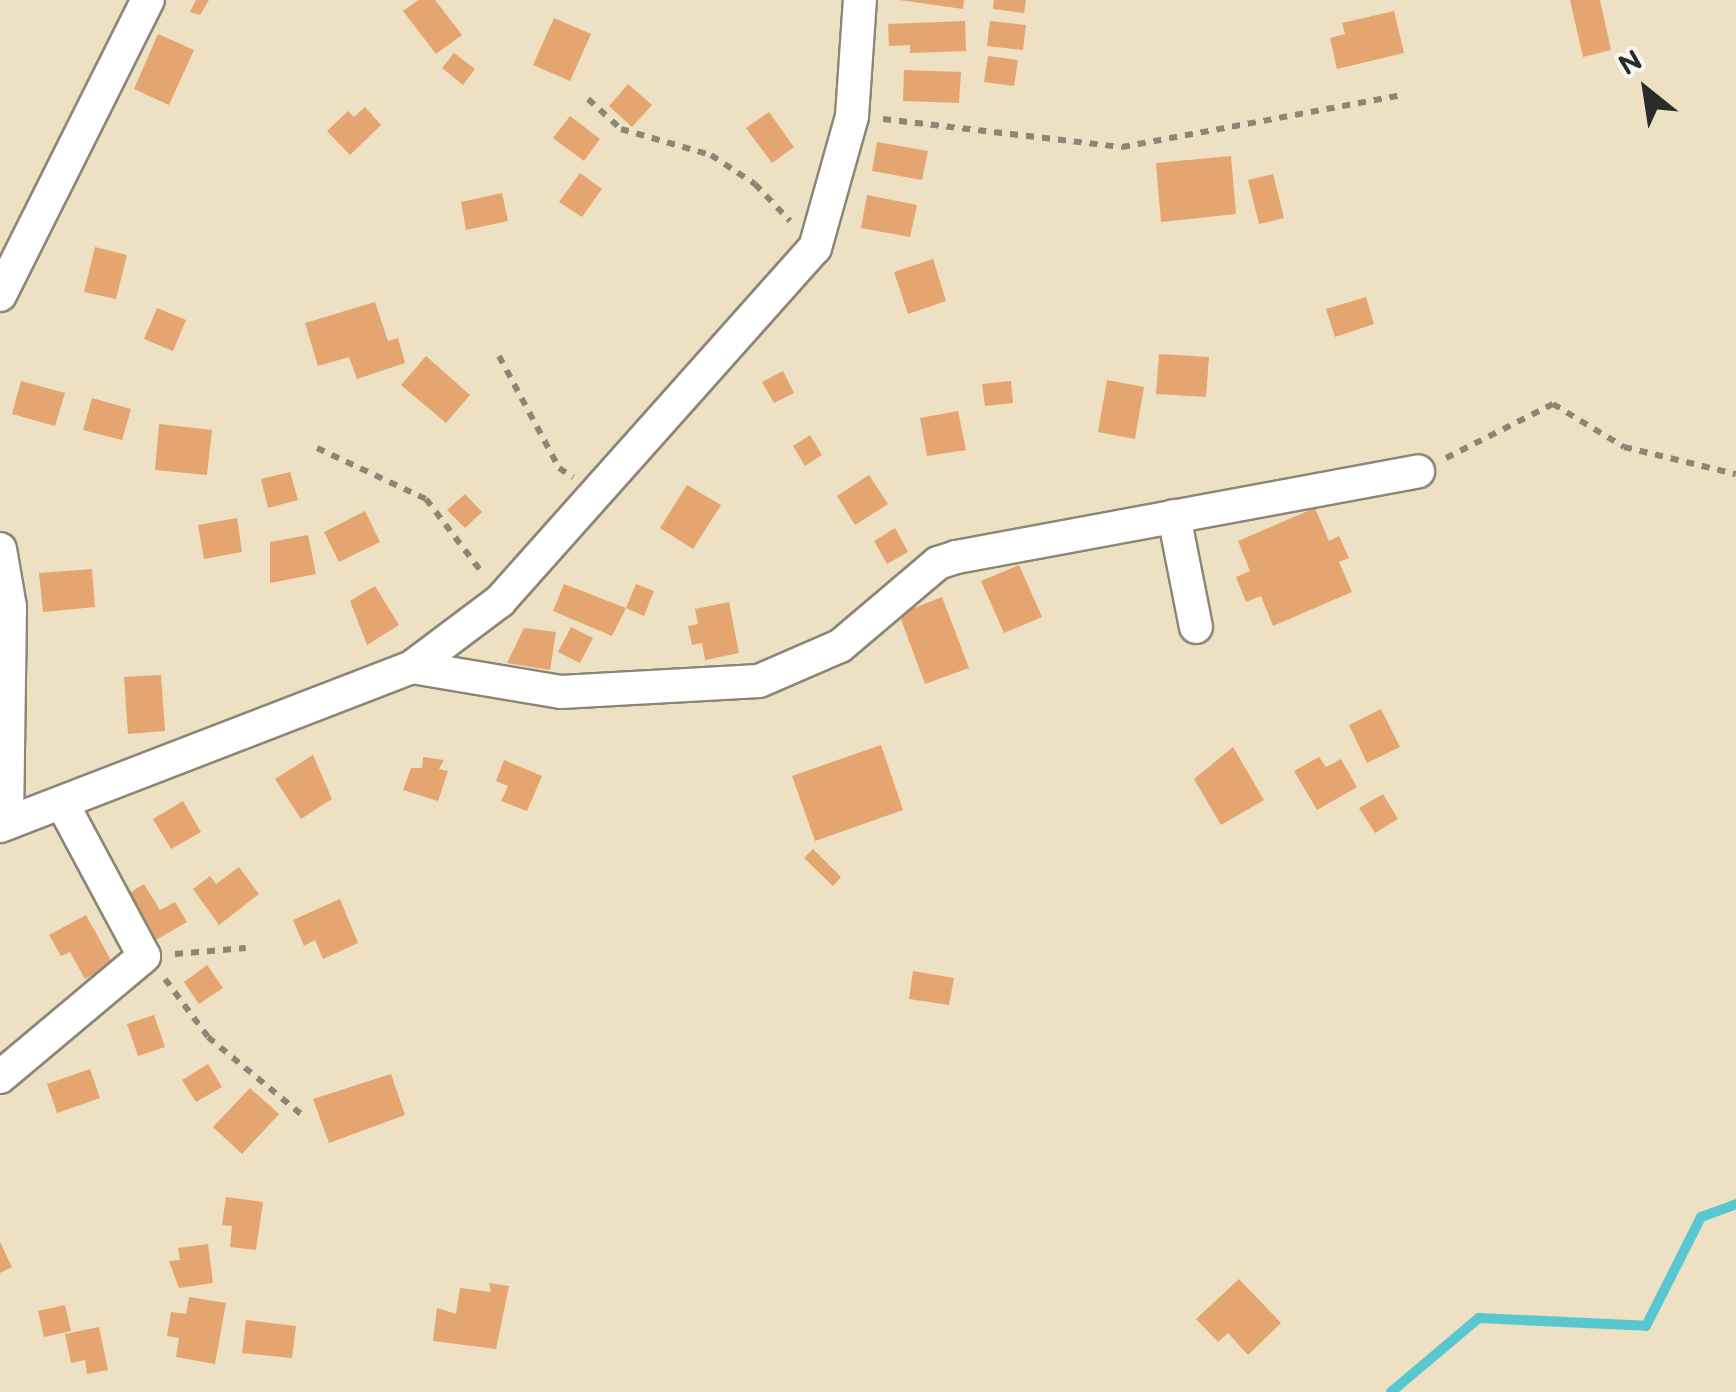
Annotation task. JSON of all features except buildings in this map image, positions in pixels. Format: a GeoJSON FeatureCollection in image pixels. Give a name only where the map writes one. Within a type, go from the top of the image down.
{"type":"FeatureCollection","features":[{"type":"Feature","properties":{"kind":"street"},"geometry":{"type":"LineString","coordinates":[[0,295],[148,0]]}},
{"type":"Feature","properties":{"kind":"street"},"geometry":{"type":"LineString","coordinates":[[0,549],[10,607],[4,824],[412,668],[500,601],[814,248],[852,116],[860,0]]}},
{"type":"Feature","properties":{"kind":"street"},"geometry":{"type":"LineString","coordinates":[[412,668],[561,692],[759,682],[840,646],[938,563],[1418,472]]}},
{"type":"Feature","properties":{"kind":"street"},"geometry":{"type":"LineString","coordinates":[[1174,516],[1196,627]]}},
{"type":"Feature","properties":{"kind":"street"},"geometry":{"type":"LineString","coordinates":[[0,1077],[144,956],[62,803]]}},
{"type":"Feature","properties":{"kind":"path"},"geometry":{"type":"LineString","coordinates":[[852,116],[1122,147],[1398,96]]}},
{"type":"Feature","properties":{"kind":"path"},"geometry":{"type":"LineString","coordinates":[[588,99],[621,129],[725,164],[755,184],[814,248]]}},
{"type":"Feature","properties":{"kind":"path"},"geometry":{"type":"LineString","coordinates":[[499,356],[559,468],[600,493]]}},
{"type":"Feature","properties":{"kind":"path"},"geometry":{"type":"LineString","coordinates":[[1418,472],[1553,404],[1624,446],[1736,474]]}},
{"type":"Feature","properties":{"kind":"path"},"geometry":{"type":"LineString","coordinates":[[317,448],[426,499],[500,601]]}},
{"type":"Feature","properties":{"kind":"path"},"geometry":{"type":"LineString","coordinates":[[144,956],[246,948]]}},
{"type":"Feature","properties":{"kind":"path"},"geometry":{"type":"LineString","coordinates":[[172,987],[208,1037],[302,1114]]}},
{"type":"Feature","properties":{"kind":"waterway"},"geometry":{"type":"LineString","coordinates":[[1391,1392],[1479,1318],[1646,1326],[1701,1217],[1736,1204]]}}]}
